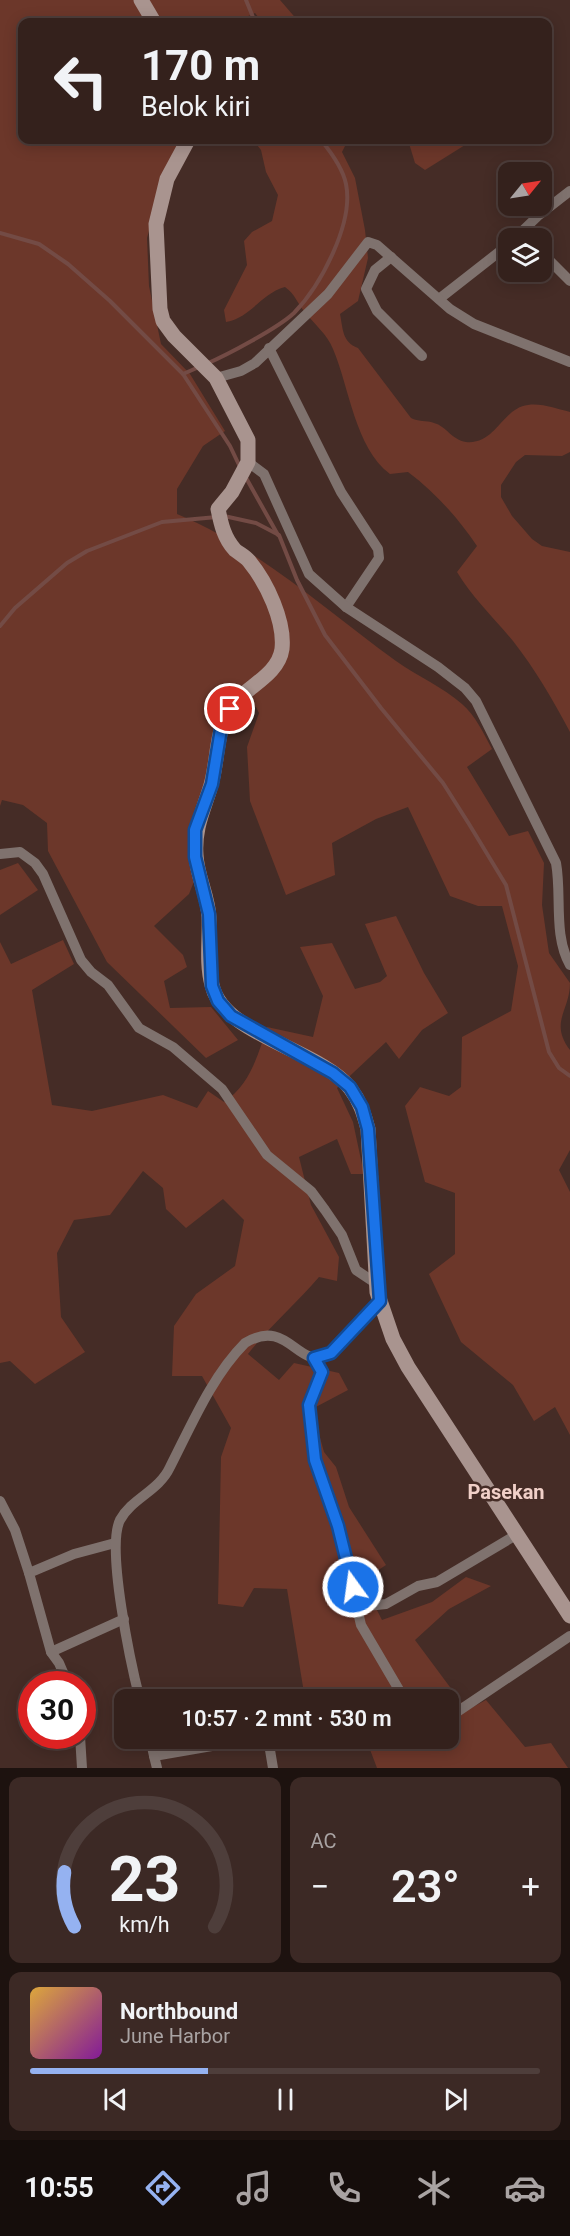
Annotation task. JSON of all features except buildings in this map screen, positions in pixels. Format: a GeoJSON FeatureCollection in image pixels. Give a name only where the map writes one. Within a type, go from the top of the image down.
{"type":"FeatureCollection","features":[{"type":"Feature","properties":{"kind":"street"},"geometry":{"type":"LineString","coordinates":[[141,0],[151,18]]}},
{"type":"Feature","properties":{"kind":"street"},"geometry":{"type":"LineString","coordinates":[[186,144],[167,180],[156,224],[158,291],[164,321],[174,336],[214,375],[248,440],[248,462],[236,480],[232,492],[218,509],[222,529],[235,549],[248,559],[261,578],[281,631],[282,651],[272,669],[230,709],[221,729],[212,784],[195,830],[195,857],[209,914],[212,986],[218,1001],[231,1016],[333,1073],[350,1087],[362,1107],[368,1129],[377,1284],[380,1301],[393,1339],[408,1367],[570,1616]]}},
{"type":"Feature","properties":{"kind":"street"},"geometry":{"type":"LineString","coordinates":[[527,228],[538,215],[570,191]]}},
{"type":"Feature","properties":{"kind":"street"},"geometry":{"type":"LineString","coordinates":[[214,375],[241,371],[255,363],[328,294],[365,244],[372,242],[439,299],[474,324],[570,362]]}},
{"type":"Feature","properties":{"kind":"street"},"geometry":{"type":"LineString","coordinates":[[439,299],[498,253]]}},
{"type":"Feature","properties":{"kind":"street"},"geometry":{"type":"LineString","coordinates":[[391,257],[375,270],[366,289],[376,310],[422,356]]}},
{"type":"Feature","properties":{"kind":"street"},"geometry":{"type":"LineString","coordinates":[[552,263],[570,281]]}},
{"type":"Feature","properties":{"kind":"street"},"geometry":{"type":"LineString","coordinates":[[269,348],[340,492],[378,549],[379,558],[345,607]]}},
{"type":"Feature","properties":{"kind":"street"},"geometry":{"type":"LineString","coordinates":[[248,462],[264,474],[309,573],[345,607],[438,668],[465,688],[476,701],[556,862],[559,878],[559,920],[570,965]]}},
{"type":"Feature","properties":{"kind":"street"},"geometry":{"type":"LineString","coordinates":[[0,854],[20,852],[35,863],[81,960],[108,986],[140,1028],[183,1055],[222,1089],[267,1155],[311,1191],[342,1235],[356,1270],[377,1284]]}},
{"type":"Feature","properties":{"kind":"street"},"geometry":{"type":"LineString","coordinates":[[314,1358],[331,1353],[380,1301]]}},
{"type":"Feature","properties":{"kind":"street"},"geometry":{"type":"LineString","coordinates":[[138,1689],[124,1619],[115,1543],[122,1516],[166,1475],[192,1418],[245,1343],[254,1338],[272,1335],[282,1338],[314,1358],[322,1372],[309,1405],[315,1460],[338,1526],[358,1607],[360,1625],[398,1689]]}},
{"type":"Feature","properties":{"kind":"street"},"geometry":{"type":"LineString","coordinates":[[0,1501],[15,1530],[51,1652],[62,1671]]}},
{"type":"Feature","properties":{"kind":"street"},"geometry":{"type":"LineString","coordinates":[[358,1607],[386,1604],[418,1586],[436,1582],[516,1534]]}},
{"type":"Feature","properties":{"kind":"street"},"geometry":{"type":"LineString","coordinates":[[29,1573],[74,1554],[115,1543]]}},
{"type":"Feature","properties":{"kind":"street"},"geometry":{"type":"LineString","coordinates":[[51,1652],[124,1619]]}},
{"type":"Feature","properties":{"kind":"street"},"geometry":{"type":"LineString","coordinates":[[459,1711],[570,1636]]}},
{"type":"Feature","properties":{"kind":"street"},"geometry":{"type":"LineString","coordinates":[[81,1749],[82,1768]]}},
{"type":"Feature","properties":{"kind":"street"},"geometry":{"type":"LineString","coordinates":[[152,1749],[157,1768]]}},
{"type":"Feature","properties":{"kind":"street"},"geometry":{"type":"LineString","coordinates":[[154,1756],[195,1749]]}},
{"type":"Feature","properties":{"kind":"street"},"geometry":{"type":"LineString","coordinates":[[270,1749],[273,1768]]}},
{"type":"Feature","properties":{"kind":"shaded area"},"geometry":{"type":"Polygon","coordinates":[[[0,0],[280,0],[296,18],[259,18],[255,13],[244,18],[18,18],[18,144],[180,144],[164,176],[147,238],[149,286],[161,344],[190,374],[225,431],[203,446],[177,489],[177,514],[236,544],[264,562],[396,661],[447,692],[467,708],[492,749],[467,767],[509,836],[528,831],[544,863],[542,905],[549,953],[570,983],[561,1032],[570,1050],[570,1150],[559,1170],[570,1192],[570,1435],[555,1407],[534,1421],[513,1385],[461,1342],[429,1274],[455,1254],[455,1193],[425,1182],[405,1106],[420,1087],[449,1096],[461,1087],[462,1037],[511,1011],[518,966],[502,906],[478,906],[450,896],[408,807],[376,819],[332,843],[335,875],[286,895],[250,801],[247,747],[259,713],[256,707],[237,709],[206,779],[188,836],[195,879],[189,894],[154,926],[183,955],[187,967],[164,981],[170,1008],[211,1007],[238,1040],[206,1058],[107,962],[48,851],[47,823],[23,805],[2,800],[0,806],[0,0]]]}},
{"type":"Feature","properties":{"kind":"shaded area"},"geometry":{"type":"Polygon","coordinates":[[[256,144],[346,144],[342,152],[355,178],[368,258],[358,301],[340,314],[343,330],[346,339],[358,348],[411,418],[438,425],[457,439],[466,442],[485,438],[512,412],[528,405],[570,412],[570,452],[562,456],[525,455],[516,462],[501,485],[501,497],[512,516],[532,539],[542,546],[570,552],[570,732],[529,663],[457,572],[477,546],[446,506],[428,488],[408,472],[390,474],[378,463],[354,416],[339,364],[330,344],[291,293],[285,287],[276,290],[243,315],[226,322],[224,310],[247,265],[244,241],[252,232],[272,221],[278,195],[266,172],[261,150],[256,144]]]}},
{"type":"Feature","properties":{"kind":"shaded area"},"geometry":{"type":"Polygon","coordinates":[[[409,144],[467,144],[425,170],[415,163],[409,144]]]}},
{"type":"Feature","properties":{"kind":"shaded area"},"geometry":{"type":"Polygon","coordinates":[[[18,863],[38,890],[0,915],[0,870],[18,863]]]}},
{"type":"Feature","properties":{"kind":"shaded area"},"geometry":{"type":"Polygon","coordinates":[[[396,916],[424,973],[448,1013],[422,1030],[399,1059],[386,1042],[337,1088],[353,1122],[364,1174],[351,1174],[337,1139],[299,1157],[311,1205],[339,1257],[337,1281],[319,1277],[248,1354],[279,1380],[294,1363],[339,1373],[348,1390],[312,1409],[324,1452],[336,1467],[349,1507],[386,1565],[362,1581],[382,1620],[432,1602],[466,1577],[491,1586],[449,1609],[415,1640],[451,1689],[303,1689],[287,1589],[254,1588],[243,1607],[218,1604],[221,1457],[231,1428],[202,1376],[172,1376],[174,1326],[196,1294],[235,1266],[244,1220],[223,1199],[186,1228],[166,1209],[163,1188],[143,1171],[110,1215],[74,1220],[57,1253],[61,1317],[85,1352],[35,1384],[10,1361],[0,1363],[0,942],[11,964],[63,940],[74,964],[32,990],[52,1105],[92,1111],[163,1095],[197,1108],[208,1091],[224,1102],[240,1087],[252,1069],[267,1027],[313,1037],[323,996],[300,947],[332,943],[355,989],[380,982],[387,976],[365,924],[396,916]]]}},
{"type":"Feature","properties":{"kind":"shaded area"},"geometry":{"type":"Polygon","coordinates":[[[459,1699],[467,1710],[486,1700],[525,1747],[551,1743],[568,1768],[377,1768],[370,1749],[459,1749],[459,1699]]]}},
{"type":"Feature","properties":{"kind":"waterway"},"geometry":{"type":"LineString","coordinates":[[246,0],[253,18]]}},
{"type":"Feature","properties":{"kind":"waterway"},"geometry":{"type":"LineString","coordinates":[[206,364],[252,341],[286,319],[294,313],[315,287],[340,235],[347,200],[346,184],[342,172],[324,144]]}},
{"type":"Feature","properties":{"kind":"waterway"},"geometry":{"type":"LineString","coordinates":[[0,233],[39,244],[68,264],[110,301],[183,374],[230,446],[240,467]]}},
{"type":"Feature","properties":{"kind":"waterway"},"geometry":{"type":"LineString","coordinates":[[183,374],[199,367]]}},
{"type":"Feature","properties":{"kind":"waterway"},"geometry":{"type":"LineString","coordinates":[[245,476],[278,535]]}},
{"type":"Feature","properties":{"kind":"waterway"},"geometry":{"type":"LineString","coordinates":[[224,516],[256,523],[279,535],[297,580],[325,635],[443,783],[469,824],[506,885],[549,1052],[559,1068],[570,1076]]}},
{"type":"Feature","properties":{"kind":"waterway"},"geometry":{"type":"LineString","coordinates":[[0,626],[15,608],[67,563],[87,551],[162,522],[217,517]]}},
{"type":"Feature","properties":{"kind":"district","name":"Pasekan"},"geometry":{"type":"Point","coordinates":[506,1492]}},
{"type":"Feature","properties":{"kind":"route"},"geometry":{"type":"LineString","coordinates":[[230,709],[221,729],[212,784],[195,830],[195,857],[209,914],[212,986],[218,1001],[231,1016],[333,1073],[350,1087],[362,1107],[368,1129],[377,1292],[380,1301],[331,1353],[314,1358],[322,1372],[309,1405],[315,1460],[338,1526],[353,1587]]}}]}
